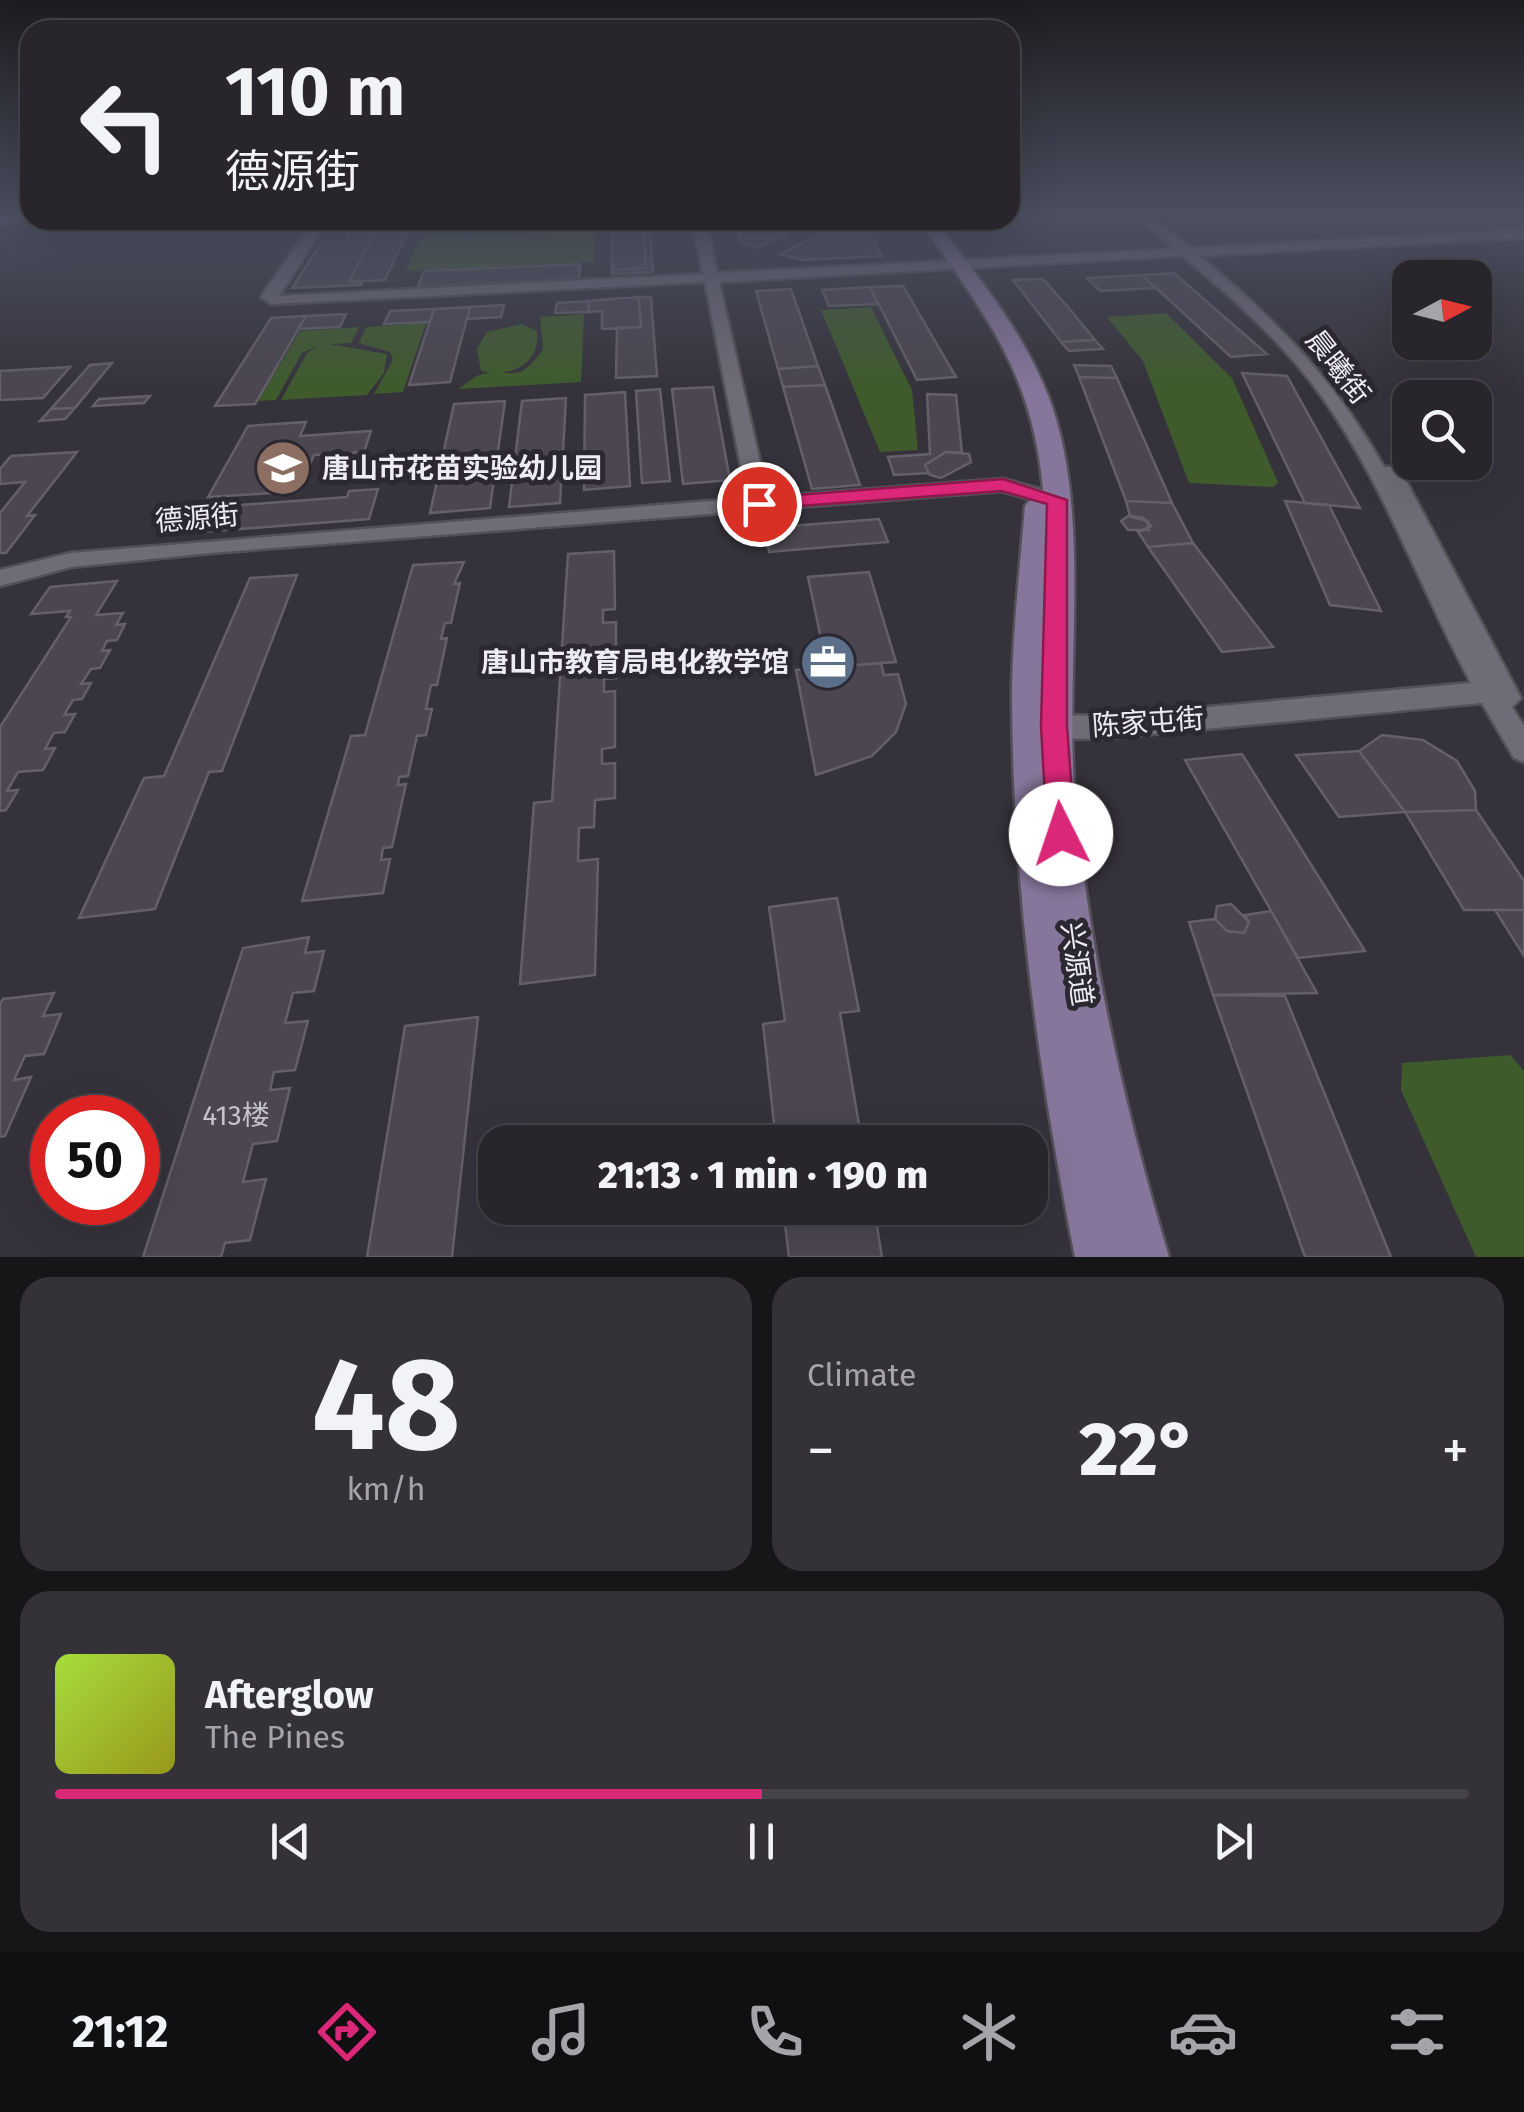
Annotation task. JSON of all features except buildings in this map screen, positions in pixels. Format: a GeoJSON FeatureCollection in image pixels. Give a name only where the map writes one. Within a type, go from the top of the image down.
{"type":"FeatureCollection","features":[{"type":"Feature","properties":{"kind":"main road","name":"兴源道"},"geometry":{"type":"LineString","coordinates":[[957,275],[1010,339],[1032,381],[1048,428],[1041,902],[1072,1128],[1101,1257]]}},
{"type":"Feature","properties":{"kind":"main road","name":"兴源道"},"geometry":{"type":"LineString","coordinates":[[1046,716],[1086,1024],[1119,1178],[1143,1257]]}},
{"type":"Feature","properties":{"kind":"street"},"geometry":{"type":"LineString","coordinates":[[264,299],[279,275]]}},
{"type":"Feature","properties":{"kind":"street"},"geometry":{"type":"LineString","coordinates":[[264,299],[281,275]]}},
{"type":"Feature","properties":{"kind":"street"},"geometry":{"type":"LineString","coordinates":[[714,275],[765,503]]}},
{"type":"Feature","properties":{"kind":"street"},"geometry":{"type":"LineString","coordinates":[[715,275],[716,280]]}},
{"type":"Feature","properties":{"kind":"street"},"geometry":{"type":"LineString","coordinates":[[264,299],[285,304],[805,275]]}},
{"type":"Feature","properties":{"kind":"street","name":"晨曦街"},"geometry":{"type":"LineString","coordinates":[[1216,275],[1263,319],[1339,408],[1524,750]]}},
{"type":"Feature","properties":{"kind":"street","name":"德源街"},"geometry":{"type":"LineString","coordinates":[[0,578],[71,560],[170,550],[765,503],[1003,485],[1048,497]]}},
{"type":"Feature","properties":{"kind":"street","name":"晨曦街"},"geometry":{"type":"LineString","coordinates":[[1491,685],[1524,723]]}},
{"type":"Feature","properties":{"kind":"street","name":"陈家屯街"},"geometry":{"type":"LineString","coordinates":[[1046,716],[1110,727],[1491,685]]}},
{"type":"Feature","properties":{"kind":"green space"},"geometry":{"type":"Polygon","coordinates":[[[871,307],[912,390],[918,450],[880,452],[821,310],[871,307]]]}},
{"type":"Feature","properties":{"kind":"green space"},"geometry":{"type":"Polygon","coordinates":[[[1166,313],[1232,378],[1278,482],[1274,487],[1189,483],[1143,361],[1107,317],[1166,313]]]}},
{"type":"Feature","properties":{"kind":"green space"},"geometry":{"type":"Polygon","coordinates":[[[584,314],[581,382],[458,389],[479,375],[519,372],[534,361],[543,349],[540,317],[584,314]]]}},
{"type":"Feature","properties":{"kind":"green space"},"geometry":{"type":"Polygon","coordinates":[[[426,323],[403,392],[374,394],[393,360],[390,352],[359,343],[366,327],[426,323]]]}},
{"type":"Feature","properties":{"kind":"green space"},"geometry":{"type":"Polygon","coordinates":[[[522,324],[537,331],[534,353],[528,360],[512,370],[481,371],[477,349],[487,332],[522,324]]]}},
{"type":"Feature","properties":{"kind":"green space"},"geometry":{"type":"Polygon","coordinates":[[[359,327],[351,343],[330,344],[387,354],[384,373],[367,395],[281,400],[307,353],[318,346],[302,353],[276,400],[258,401],[300,331],[359,327]]]}},
{"type":"Feature","properties":{"kind":"green space"},"geometry":{"type":"Polygon","coordinates":[[[1510,1055],[1524,1071],[1524,1257],[1476,1257],[1401,1090],[1402,1063],[1510,1055]]]}},
{"type":"Feature","properties":{"kind":"place","name":"唐山市花苗实验幼儿园"},"geometry":{"type":"Point","coordinates":[283,468]}},
{"type":"Feature","properties":{"kind":"place","name":"唐山市教育局电化教学馆"},"geometry":{"type":"Point","coordinates":[828,662]}},
{"type":"Feature","properties":{"kind":"route"},"geometry":{"type":"LineString","coordinates":[[759,504],[1003,485],[1057,500],[1054,726],[1061,834]]}}]}
